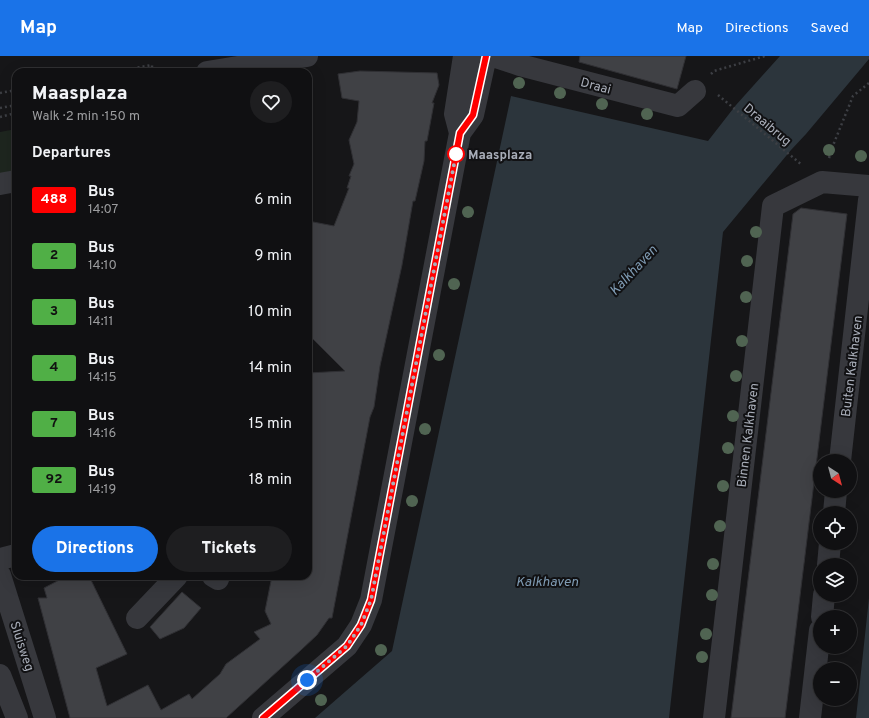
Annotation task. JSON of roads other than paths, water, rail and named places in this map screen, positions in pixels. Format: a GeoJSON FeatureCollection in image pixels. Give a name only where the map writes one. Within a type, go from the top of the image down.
{"type":"FeatureCollection","features":[{"type":"Feature","properties":{"kind":"street"},"geometry":{"type":"LineString","coordinates":[[232,68],[307,56]]}},
{"type":"Feature","properties":{"kind":"street"},"geometry":{"type":"LineString","coordinates":[[460,133],[454,114],[464,56]]}},
{"type":"Feature","properties":{"kind":"street"},"geometry":{"type":"LineString","coordinates":[[263,718],[347,646],[361,625],[371,600],[460,133],[473,115],[486,56]]}},
{"type":"Feature","properties":{"kind":"street","name":"Draai"},"geometry":{"type":"LineString","coordinates":[[493,56],[520,65],[678,106],[702,84]]}},
{"type":"Feature","properties":{"kind":"street","name":"Binnen Kalkhaven"},"geometry":{"type":"LineString","coordinates":[[714,718],[773,206],[814,175],[869,186]]}},
{"type":"Feature","properties":{"kind":"street"},"geometry":{"type":"LineString","coordinates":[[0,184],[12,182]]}},
{"type":"Feature","properties":{"kind":"street","name":"Buiten Kalkhaven"},"geometry":{"type":"LineString","coordinates":[[841,454],[869,200]]}},
{"type":"Feature","properties":{"kind":"street"},"geometry":{"type":"LineString","coordinates":[[0,559],[12,556]]}},
{"type":"Feature","properties":{"kind":"street","name":"Sluisweg"},"geometry":{"type":"LineString","coordinates":[[0,575],[46,718]]}},
{"type":"Feature","properties":{"kind":"street"},"geometry":{"type":"LineString","coordinates":[[137,618],[173,580]]}},
{"type":"Feature","properties":{"kind":"street"},"geometry":{"type":"LineString","coordinates":[[810,718],[817,654]]}},
{"type":"Feature","properties":{"kind":"street"},"geometry":{"type":"LineString","coordinates":[[0,675],[17,718]]}},
{"type":"Feature","properties":{"kind":"water","name":"Kalkhaven"},"geometry":{"type":"Polygon","coordinates":[[[780,56],[869,56],[869,59],[723,232],[669,718],[315,718],[392,651],[511,96],[708,141],[736,105],[780,56]]]}},
{"type":"Feature","properties":{"kind":"water"},"geometry":{"type":"Polygon","coordinates":[[[869,598],[869,718],[856,718],[869,598]]]}},
{"type":"Feature","properties":{"kind":"place","name":"Maasplaza"},"geometry":{"type":"Point","coordinates":[456,154]}}]}
